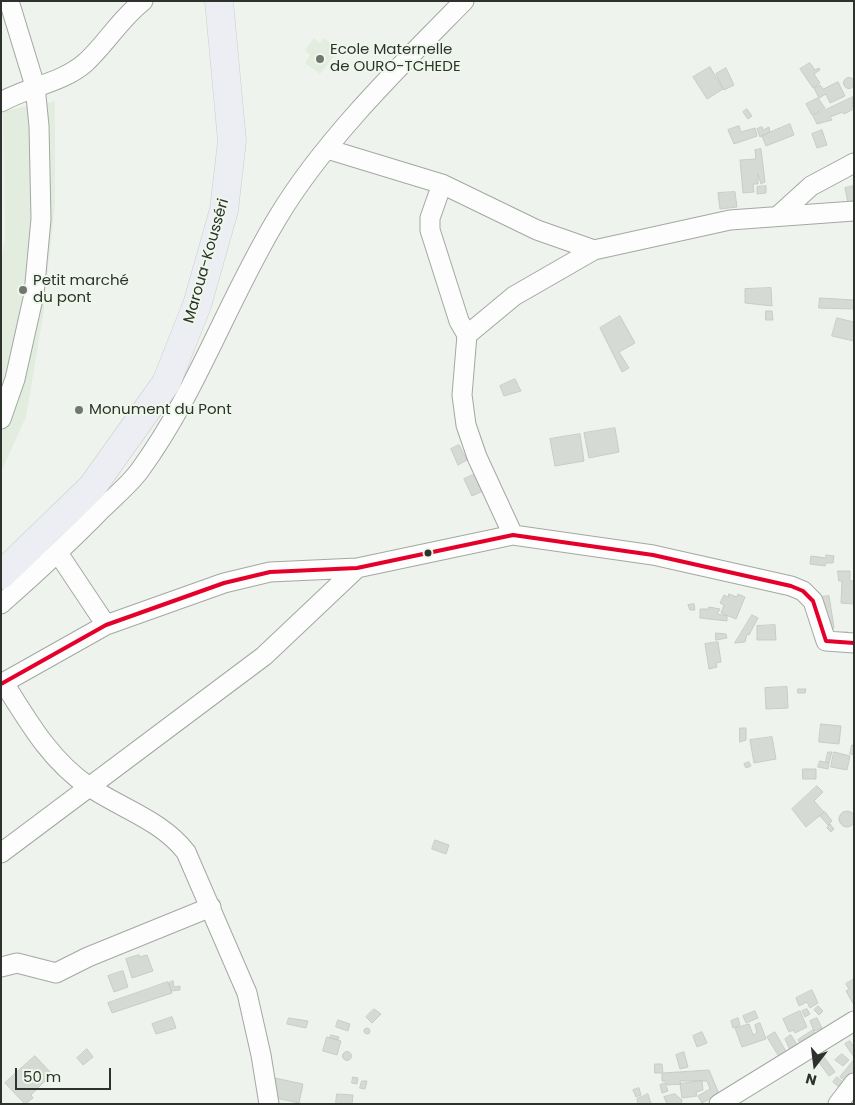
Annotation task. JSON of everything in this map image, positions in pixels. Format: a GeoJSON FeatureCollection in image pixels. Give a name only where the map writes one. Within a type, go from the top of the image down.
{"type":"FeatureCollection","features":[{"type":"Feature","properties":{"kind":"highway","name":"Maroua-Kousséri"},"geometry":{"type":"LineString","coordinates":[[1,575],[92,488],[166,383],[197,305],[224,210],[232,141],[219,1]]}},
{"type":"Feature","properties":{"kind":"street"},"geometry":{"type":"LineString","coordinates":[[1,418],[14,380],[34,294],[41,219],[39,126],[35,86],[9,1]]}},
{"type":"Feature","properties":{"kind":"street"},"geometry":{"type":"LineString","coordinates":[[1,102],[35,86],[57,79],[84,63],[126,15],[143,1]]}},
{"type":"Feature","properties":{"kind":"street"},"geometry":{"type":"LineString","coordinates":[[1,604],[58,553],[140,471],[188,394],[236,295],[279,216],[327,149],[420,46],[464,1]]}},
{"type":"Feature","properties":{"kind":"street"},"geometry":{"type":"LineString","coordinates":[[327,149],[442,184],[537,230],[594,250]]}},
{"type":"Feature","properties":{"kind":"street"},"geometry":{"type":"LineString","coordinates":[[779,215],[811,186],[854,163]]}},
{"type":"Feature","properties":{"kind":"street"},"geometry":{"type":"LineString","coordinates":[[442,184],[430,218],[430,230],[459,321],[468,336],[462,395],[466,425],[478,457],[513,534]]}},
{"type":"Feature","properties":{"kind":"street"},"geometry":{"type":"LineString","coordinates":[[468,336],[514,296],[594,250],[730,220],[854,211]]}},
{"type":"Feature","properties":{"kind":"street"},"geometry":{"type":"LineString","coordinates":[[269,1104],[261,1055],[247,993],[186,852],[175,838],[162,828],[88,786],[70,772],[48,749],[3,683],[106,625],[224,583],[270,572],[357,568],[513,534],[653,555],[791,586],[803,591],[813,601],[826,641],[854,643]]}},
{"type":"Feature","properties":{"kind":"street"},"geometry":{"type":"LineString","coordinates":[[58,553],[106,625]]}},
{"type":"Feature","properties":{"kind":"street"},"geometry":{"type":"LineString","coordinates":[[1,853],[264,656],[357,568]]}},
{"type":"Feature","properties":{"kind":"street"},"geometry":{"type":"LineString","coordinates":[[3,962],[17,963],[56,973],[88,957],[211,907]]}},
{"type":"Feature","properties":{"kind":"street"},"geometry":{"type":"LineString","coordinates":[[718,1104],[854,1021]]}},
{"type":"Feature","properties":{"kind":"street"},"geometry":{"type":"LineString","coordinates":[[838,1104],[854,1083]]}},
{"type":"Feature","properties":{"kind":"shaded area","name":"Ecole Maternelle de OURO-TCHEDE"},"geometry":{"type":"Polygon","coordinates":[[[314,38],[320,43],[324,38],[339,50],[320,74],[305,63],[310,55],[305,50],[314,38]]]}},
{"type":"Feature","properties":{"kind":"shaded area","name":"Petit marché du pont"},"geometry":{"type":"Polygon","coordinates":[[[55,101],[55,204],[43,316],[26,417],[1,472],[1,264],[5,235],[3,111],[55,101]]]}},
{"type":"Feature","properties":{"kind":"building"},"geometry":{"type":"Polygon","coordinates":[[[810,63],[815,70],[819,68],[820,70],[814,74],[820,83],[813,88],[800,69],[810,63]]]}},
{"type":"Feature","properties":{"kind":"building"},"geometry":{"type":"Polygon","coordinates":[[[710,67],[723,89],[707,99],[693,77],[710,67]]]}},
{"type":"Feature","properties":{"kind":"building"},"geometry":{"type":"Polygon","coordinates":[[[726,68],[734,85],[724,90],[716,74],[726,68]]]}},
{"type":"Feature","properties":{"kind":"building"},"geometry":{"type":"Polygon","coordinates":[[[847,78],[851,78],[854,83],[853,87],[847,88],[844,85],[844,81],[847,78]]]}},
{"type":"Feature","properties":{"kind":"building"},"geometry":{"type":"Polygon","coordinates":[[[838,82],[845,96],[830,103],[826,94],[819,98],[814,88],[820,85],[823,89],[838,82]]]}},
{"type":"Feature","properties":{"kind":"building"},"geometry":{"type":"Polygon","coordinates":[[[853,97],[852,110],[830,117],[832,120],[817,124],[813,116],[853,97]]]}},
{"type":"Feature","properties":{"kind":"building"},"geometry":{"type":"Polygon","coordinates":[[[818,98],[825,108],[812,115],[806,104],[818,98]]]}},
{"type":"Feature","properties":{"kind":"building"},"geometry":{"type":"Polygon","coordinates":[[[747,109],[752,116],[748,119],[743,112],[747,109]]]}},
{"type":"Feature","properties":{"kind":"building"},"geometry":{"type":"Polygon","coordinates":[[[790,124],[794,135],[766,146],[762,136],[790,124]]]}},
{"type":"Feature","properties":{"kind":"building"},"geometry":{"type":"Polygon","coordinates":[[[739,126],[741,132],[755,128],[757,136],[734,144],[728,130],[739,126]]]}},
{"type":"Feature","properties":{"kind":"building"},"geometry":{"type":"Polygon","coordinates":[[[762,127],[763,130],[769,127],[770,132],[760,137],[757,129],[762,127]]]}},
{"type":"Feature","properties":{"kind":"building"},"geometry":{"type":"Polygon","coordinates":[[[822,130],[827,145],[817,148],[812,134],[822,130]]]}},
{"type":"Feature","properties":{"kind":"building"},"geometry":{"type":"Polygon","coordinates":[[[761,149],[765,182],[761,184],[758,174],[758,184],[753,184],[754,192],[743,193],[740,160],[756,159],[755,150],[761,149]]]}},
{"type":"Feature","properties":{"kind":"building"},"geometry":{"type":"Polygon","coordinates":[[[766,186],[766,193],[757,194],[757,187],[766,186]]]}},
{"type":"Feature","properties":{"kind":"building"},"geometry":{"type":"Polygon","coordinates":[[[854,186],[854,202],[848,203],[845,188],[854,186]]]}},
{"type":"Feature","properties":{"kind":"building"},"geometry":{"type":"Polygon","coordinates":[[[735,192],[737,207],[720,209],[718,193],[735,192]]]}},
{"type":"Feature","properties":{"kind":"building"},"geometry":{"type":"Polygon","coordinates":[[[771,288],[772,306],[745,303],[745,289],[771,288]]]}},
{"type":"Feature","properties":{"kind":"building"},"geometry":{"type":"Polygon","coordinates":[[[820,298],[854,300],[854,309],[819,308],[820,298]]]}},
{"type":"Feature","properties":{"kind":"building"},"geometry":{"type":"Polygon","coordinates":[[[766,311],[772,311],[773,320],[766,320],[766,311]]]}},
{"type":"Feature","properties":{"kind":"building"},"geometry":{"type":"Polygon","coordinates":[[[620,316],[635,343],[619,352],[629,368],[622,372],[600,328],[620,316]]]}},
{"type":"Feature","properties":{"kind":"building"},"geometry":{"type":"Polygon","coordinates":[[[837,318],[854,322],[854,341],[832,336],[837,318]]]}},
{"type":"Feature","properties":{"kind":"building"},"geometry":{"type":"Polygon","coordinates":[[[515,379],[521,391],[504,396],[500,386],[515,379]]]}},
{"type":"Feature","properties":{"kind":"building"},"geometry":{"type":"Polygon","coordinates":[[[615,428],[619,452],[589,458],[584,433],[615,428]]]}},
{"type":"Feature","properties":{"kind":"building"},"geometry":{"type":"Polygon","coordinates":[[[580,434],[584,461],[555,466],[550,439],[580,434]]]}},
{"type":"Feature","properties":{"kind":"building"},"geometry":{"type":"Polygon","coordinates":[[[459,445],[467,460],[458,465],[451,449],[459,445]]]}},
{"type":"Feature","properties":{"kind":"building"},"geometry":{"type":"Polygon","coordinates":[[[475,474],[483,491],[472,496],[464,479],[475,474]]]}},
{"type":"Feature","properties":{"kind":"building"},"geometry":{"type":"Polygon","coordinates":[[[826,555],[834,556],[833,563],[826,563],[825,566],[810,564],[811,556],[826,558],[826,555]]]}},
{"type":"Feature","properties":{"kind":"building"},"geometry":{"type":"Polygon","coordinates":[[[838,571],[850,571],[850,581],[854,581],[854,604],[841,603],[842,581],[839,581],[838,571]]]}},
{"type":"Feature","properties":{"kind":"building"},"geometry":{"type":"Polygon","coordinates":[[[729,594],[737,597],[738,594],[745,597],[736,619],[721,613],[724,605],[720,603],[724,595],[728,597],[729,594]]]}},
{"type":"Feature","properties":{"kind":"building"},"geometry":{"type":"Polygon","coordinates":[[[829,596],[834,627],[831,633],[848,632],[848,639],[827,640],[820,597],[829,596]]]}},
{"type":"Feature","properties":{"kind":"building"},"geometry":{"type":"Polygon","coordinates":[[[694,604],[695,610],[690,610],[688,605],[694,604]]]}},
{"type":"Feature","properties":{"kind":"building"},"geometry":{"type":"Polygon","coordinates":[[[709,607],[720,609],[717,614],[727,616],[727,621],[700,618],[700,609],[709,609],[709,607]]]}},
{"type":"Feature","properties":{"kind":"building"},"geometry":{"type":"Polygon","coordinates":[[[752,615],[758,618],[749,635],[747,634],[745,642],[735,643],[752,615]]]}},
{"type":"Feature","properties":{"kind":"building"},"geometry":{"type":"Polygon","coordinates":[[[775,625],[776,640],[757,640],[757,626],[775,625]]]}},
{"type":"Feature","properties":{"kind":"building"},"geometry":{"type":"Polygon","coordinates":[[[716,633],[726,634],[727,638],[716,640],[716,633]]]}},
{"type":"Feature","properties":{"kind":"building"},"geometry":{"type":"Polygon","coordinates":[[[718,642],[721,662],[716,663],[717,667],[709,669],[705,644],[718,642]]]}},
{"type":"Feature","properties":{"kind":"building"},"geometry":{"type":"Polygon","coordinates":[[[787,687],[788,708],[766,709],[765,688],[787,687]]]}},
{"type":"Feature","properties":{"kind":"building"},"geometry":{"type":"Polygon","coordinates":[[[798,689],[806,689],[805,693],[798,693],[798,689]]]}},
{"type":"Feature","properties":{"kind":"building"},"geometry":{"type":"Polygon","coordinates":[[[821,724],[841,726],[839,744],[819,742],[821,724]]]}},
{"type":"Feature","properties":{"kind":"building"},"geometry":{"type":"Polygon","coordinates":[[[740,728],[746,728],[746,740],[740,742],[740,728]]]}},
{"type":"Feature","properties":{"kind":"building"},"geometry":{"type":"Polygon","coordinates":[[[772,737],[776,759],[754,763],[750,740],[772,737]]]}},
{"type":"Feature","properties":{"kind":"building"},"geometry":{"type":"Polygon","coordinates":[[[852,745],[854,745],[854,755],[850,754],[852,745]]]}},
{"type":"Feature","properties":{"kind":"building"},"geometry":{"type":"Polygon","coordinates":[[[828,752],[832,752],[829,763],[826,762],[828,752]]]}},
{"type":"Feature","properties":{"kind":"building"},"geometry":{"type":"Polygon","coordinates":[[[834,752],[850,756],[847,770],[831,767],[834,752]]]}},
{"type":"Feature","properties":{"kind":"building"},"geometry":{"type":"Polygon","coordinates":[[[820,761],[829,763],[828,769],[818,767],[820,761]]]}},
{"type":"Feature","properties":{"kind":"building"},"geometry":{"type":"Polygon","coordinates":[[[749,762],[751,766],[746,768],[744,764],[749,762]]]}},
{"type":"Feature","properties":{"kind":"building"},"geometry":{"type":"Polygon","coordinates":[[[803,769],[816,769],[816,779],[803,779],[803,769]]]}},
{"type":"Feature","properties":{"kind":"building"},"geometry":{"type":"Polygon","coordinates":[[[817,786],[823,792],[814,801],[824,812],[806,827],[792,809],[817,786]]]}},
{"type":"Feature","properties":{"kind":"building"},"geometry":{"type":"Polygon","coordinates":[[[847,811],[855,819],[847,827],[839,819],[847,811]]]}},
{"type":"Feature","properties":{"kind":"building"},"geometry":{"type":"Polygon","coordinates":[[[825,812],[832,821],[828,825],[820,816],[825,812]]]}},
{"type":"Feature","properties":{"kind":"building"},"geometry":{"type":"Polygon","coordinates":[[[830,824],[834,829],[831,832],[827,828],[830,824]]]}},
{"type":"Feature","properties":{"kind":"building"},"geometry":{"type":"Polygon","coordinates":[[[435,840],[449,845],[446,854],[432,849],[435,840]]]}},
{"type":"Feature","properties":{"kind":"building"},"geometry":{"type":"Polygon","coordinates":[[[139,955],[139,957],[147,955],[153,971],[132,978],[126,959],[139,955]]]}},
{"type":"Feature","properties":{"kind":"building"},"geometry":{"type":"Polygon","coordinates":[[[123,971],[128,987],[114,992],[108,976],[123,971]]]}},
{"type":"Feature","properties":{"kind":"building"},"geometry":{"type":"Polygon","coordinates":[[[854,979],[854,1005],[846,991],[849,989],[846,984],[854,979]]]}},
{"type":"Feature","properties":{"kind":"building"},"geometry":{"type":"Polygon","coordinates":[[[173,981],[174,987],[180,986],[180,990],[171,991],[169,983],[173,981]]]}},
{"type":"Feature","properties":{"kind":"building"},"geometry":{"type":"Polygon","coordinates":[[[168,982],[172,993],[112,1013],[108,1003],[168,982]]]}},
{"type":"Feature","properties":{"kind":"building"},"geometry":{"type":"Polygon","coordinates":[[[812,990],[818,1003],[810,1008],[807,1002],[799,1006],[796,998],[812,990]]]}},
{"type":"Feature","properties":{"kind":"building"},"geometry":{"type":"Polygon","coordinates":[[[818,1006],[823,1011],[819,1015],[814,1010],[818,1006]]]}},
{"type":"Feature","properties":{"kind":"building"},"geometry":{"type":"Polygon","coordinates":[[[374,1009],[381,1014],[372,1023],[366,1017],[374,1009]]]}},
{"type":"Feature","properties":{"kind":"building"},"geometry":{"type":"Polygon","coordinates":[[[807,1009],[810,1014],[805,1017],[802,1011],[807,1009]]]}},
{"type":"Feature","properties":{"kind":"building"},"geometry":{"type":"Polygon","coordinates":[[[755,1011],[758,1018],[746,1023],[743,1016],[755,1011]]]}},
{"type":"Feature","properties":{"kind":"building"},"geometry":{"type":"Polygon","coordinates":[[[800,1011],[807,1027],[795,1033],[793,1030],[789,1032],[783,1019],[800,1011]]]}},
{"type":"Feature","properties":{"kind":"building"},"geometry":{"type":"Polygon","coordinates":[[[172,1017],[176,1028],[156,1034],[152,1024],[172,1017]]]}},
{"type":"Feature","properties":{"kind":"building"},"geometry":{"type":"Polygon","coordinates":[[[289,1018],[308,1021],[306,1028],[287,1024],[289,1018]]]}},
{"type":"Feature","properties":{"kind":"building"},"geometry":{"type":"Polygon","coordinates":[[[738,1018],[740,1025],[733,1028],[731,1021],[738,1018]]]}},
{"type":"Feature","properties":{"kind":"building"},"geometry":{"type":"Polygon","coordinates":[[[817,1018],[822,1028],[814,1031],[810,1021],[817,1018]]]}},
{"type":"Feature","properties":{"kind":"building"},"geometry":{"type":"Polygon","coordinates":[[[338,1020],[350,1024],[348,1031],[336,1027],[338,1020]]]}},
{"type":"Feature","properties":{"kind":"building"},"geometry":{"type":"Polygon","coordinates":[[[760,1023],[766,1039],[742,1047],[735,1028],[749,1024],[753,1035],[757,1033],[755,1025],[760,1023]]]}},
{"type":"Feature","properties":{"kind":"building"},"geometry":{"type":"Polygon","coordinates":[[[367,1028],[370,1031],[367,1034],[364,1031],[367,1028]]]}},
{"type":"Feature","properties":{"kind":"building"},"geometry":{"type":"Polygon","coordinates":[[[813,1030],[817,1035],[802,1046],[798,1040],[813,1030]]]}},
{"type":"Feature","properties":{"kind":"building"},"geometry":{"type":"Polygon","coordinates":[[[702,1032],[707,1043],[697,1047],[693,1036],[702,1032]]]}},
{"type":"Feature","properties":{"kind":"building"},"geometry":{"type":"Polygon","coordinates":[[[775,1032],[788,1055],[781,1060],[767,1037],[775,1032]]]}},
{"type":"Feature","properties":{"kind":"building"},"geometry":{"type":"Polygon","coordinates":[[[331,1035],[339,1037],[338,1040],[330,1038],[331,1035]]]}},
{"type":"Feature","properties":{"kind":"building"},"geometry":{"type":"Polygon","coordinates":[[[791,1035],[799,1048],[791,1052],[785,1039],[791,1035]]]}},
{"type":"Feature","properties":{"kind":"building"},"geometry":{"type":"Polygon","coordinates":[[[327,1037],[341,1041],[337,1055],[323,1051],[327,1037]]]}},
{"type":"Feature","properties":{"kind":"building"},"geometry":{"type":"Polygon","coordinates":[[[850,1041],[854,1047],[854,1057],[845,1044],[850,1041]]]}},
{"type":"Feature","properties":{"kind":"building"},"geometry":{"type":"Polygon","coordinates":[[[87,1049],[93,1057],[83,1065],[77,1058],[87,1049]]]}},
{"type":"Feature","properties":{"kind":"building"},"geometry":{"type":"Polygon","coordinates":[[[347,1051],[352,1056],[347,1061],[342,1056],[347,1051]]]}},
{"type":"Feature","properties":{"kind":"building"},"geometry":{"type":"Polygon","coordinates":[[[684,1052],[688,1067],[680,1069],[676,1055],[684,1052]]]}},
{"type":"Feature","properties":{"kind":"building"},"geometry":{"type":"Polygon","coordinates":[[[842,1054],[849,1060],[843,1066],[835,1060],[842,1054]]]}},
{"type":"Feature","properties":{"kind":"building"},"geometry":{"type":"Polygon","coordinates":[[[35,1056],[52,1074],[31,1095],[33,1098],[25,1104],[5,1083],[35,1056]]]}},
{"type":"Feature","properties":{"kind":"building"},"geometry":{"type":"Polygon","coordinates":[[[824,1057],[835,1072],[829,1076],[818,1061],[824,1057]]]}},
{"type":"Feature","properties":{"kind":"building"},"geometry":{"type":"Polygon","coordinates":[[[854,1060],[854,1078],[849,1084],[840,1077],[854,1060]]]}},
{"type":"Feature","properties":{"kind":"building"},"geometry":{"type":"Polygon","coordinates":[[[655,1064],[662,1064],[663,1073],[709,1070],[719,1094],[702,1103],[698,1096],[710,1089],[707,1081],[680,1081],[681,1084],[667,1085],[666,1081],[662,1081],[662,1073],[655,1073],[655,1064]]]}},
{"type":"Feature","properties":{"kind":"building"},"geometry":{"type":"Polygon","coordinates":[[[353,1077],[358,1078],[357,1084],[352,1083],[353,1077]]]}},
{"type":"Feature","properties":{"kind":"building"},"geometry":{"type":"Polygon","coordinates":[[[837,1077],[843,1082],[839,1087],[833,1082],[837,1077]]]}},
{"type":"Feature","properties":{"kind":"building"},"geometry":{"type":"Polygon","coordinates":[[[275,1078],[303,1084],[299,1103],[271,1097],[275,1078]]]}},
{"type":"Feature","properties":{"kind":"building"},"geometry":{"type":"Polygon","coordinates":[[[362,1081],[367,1081],[365,1089],[360,1088],[362,1081]]]}},
{"type":"Feature","properties":{"kind":"building"},"geometry":{"type":"Polygon","coordinates":[[[702,1081],[703,1090],[696,1092],[697,1096],[682,1098],[680,1084],[702,1081]]]}},
{"type":"Feature","properties":{"kind":"building"},"geometry":{"type":"Polygon","coordinates":[[[665,1083],[668,1091],[662,1093],[660,1085],[665,1083]]]}},
{"type":"Feature","properties":{"kind":"building"},"geometry":{"type":"Polygon","coordinates":[[[639,1088],[641,1095],[636,1097],[633,1090],[639,1088]]]}},
{"type":"Feature","properties":{"kind":"building"},"geometry":{"type":"Polygon","coordinates":[[[337,1094],[353,1095],[352,1104],[336,1104],[337,1094]]]}},
{"type":"Feature","properties":{"kind":"building"},"geometry":{"type":"Polygon","coordinates":[[[648,1094],[651,1104],[638,1104],[637,1099],[648,1094]]]}},
{"type":"Feature","properties":{"kind":"building"},"geometry":{"type":"Polygon","coordinates":[[[675,1094],[682,1100],[681,1104],[667,1104],[664,1097],[675,1094]]]}},
{"type":"Feature","properties":{"kind":"transit line"},"geometry":{"type":"LineString","coordinates":[[1,684],[106,625],[224,583],[270,572],[357,568],[513,535],[653,555],[791,586],[803,591],[813,601],[826,641],[854,643]]}},
{"type":"Feature","properties":{"kind":"place","name":"Ecole Maternelle de OURO-TCHEDE"},"geometry":{"type":"Point","coordinates":[320,59]}},
{"type":"Feature","properties":{"kind":"place","name":"Petit marché du pont"},"geometry":{"type":"Point","coordinates":[23,290]}},
{"type":"Feature","properties":{"kind":"place","name":"Monument du Pont"},"geometry":{"type":"Point","coordinates":[79,410]}}]}
